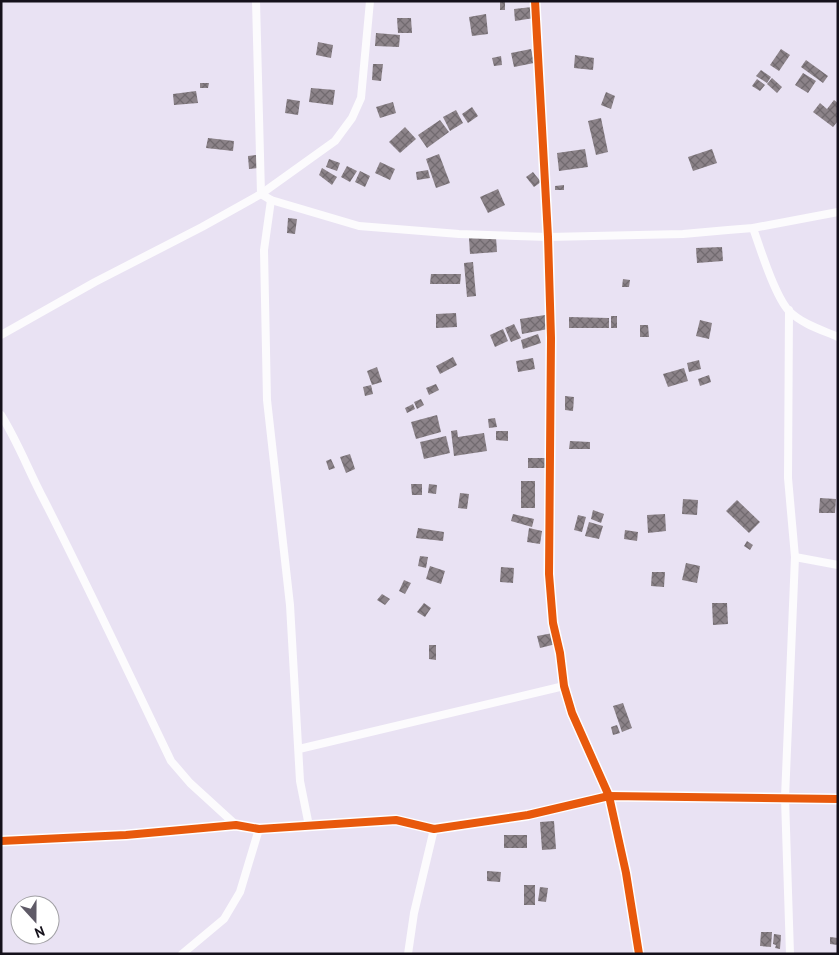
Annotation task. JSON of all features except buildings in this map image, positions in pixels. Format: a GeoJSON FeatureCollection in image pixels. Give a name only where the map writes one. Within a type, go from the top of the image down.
{"type":"FeatureCollection","features":[{"type":"Feature","properties":{"kind":"street"},"geometry":{"type":"LineString","coordinates":[[256,1],[260,194]]}},
{"type":"Feature","properties":{"kind":"street"},"geometry":{"type":"LineString","coordinates":[[1,335],[95,282],[202,227],[260,194],[336,142],[352,118],[361,98],[370,1]]}},
{"type":"Feature","properties":{"kind":"street"},"geometry":{"type":"LineString","coordinates":[[535,1],[548,237],[551,338],[549,574],[553,623],[560,653],[564,686],[572,713],[610,796],[626,873],[639,954]]}},
{"type":"Feature","properties":{"kind":"street"},"geometry":{"type":"LineString","coordinates":[[260,194],[271,200],[359,226],[458,234],[548,237],[684,234],[753,228],[838,212]]}},
{"type":"Feature","properties":{"kind":"street"},"geometry":{"type":"LineString","coordinates":[[271,200],[264,250],[266,374],[290,605],[300,781],[308,826]]}},
{"type":"Feature","properties":{"kind":"street"},"geometry":{"type":"LineString","coordinates":[[753,228],[769,272],[789,310],[809,325],[838,337]]}},
{"type":"Feature","properties":{"kind":"street"},"geometry":{"type":"LineString","coordinates":[[789,310],[788,478],[795,557],[785,798],[790,954]]}},
{"type":"Feature","properties":{"kind":"street"},"geometry":{"type":"LineString","coordinates":[[1,415],[12,432],[41,495],[86,582],[171,761],[196,790],[236,825]]}},
{"type":"Feature","properties":{"kind":"street"},"geometry":{"type":"LineString","coordinates":[[795,557],[838,565]]}},
{"type":"Feature","properties":{"kind":"street"},"geometry":{"type":"LineString","coordinates":[[298,748],[564,686]]}},
{"type":"Feature","properties":{"kind":"street"},"geometry":{"type":"LineString","coordinates":[[1,841],[126,835],[236,825],[259,829],[396,820],[434,829],[528,815],[610,796],[838,799]]}},
{"type":"Feature","properties":{"kind":"street"},"geometry":{"type":"LineString","coordinates":[[182,954],[224,919],[240,892],[259,829]]}},
{"type":"Feature","properties":{"kind":"street"},"geometry":{"type":"LineString","coordinates":[[408,954],[414,913],[434,829]]}},
{"type":"Feature","properties":{"kind":"cycle path"},"geometry":{"type":"LineString","coordinates":[[535,1],[548,237],[551,338],[549,574],[553,623],[560,653],[564,686],[572,713],[609,796],[626,873],[639,954]]}},
{"type":"Feature","properties":{"kind":"cycle path"},"geometry":{"type":"LineString","coordinates":[[1,841],[126,835],[236,825],[259,829],[396,820],[434,829],[528,815],[609,796],[838,799]]}}]}
